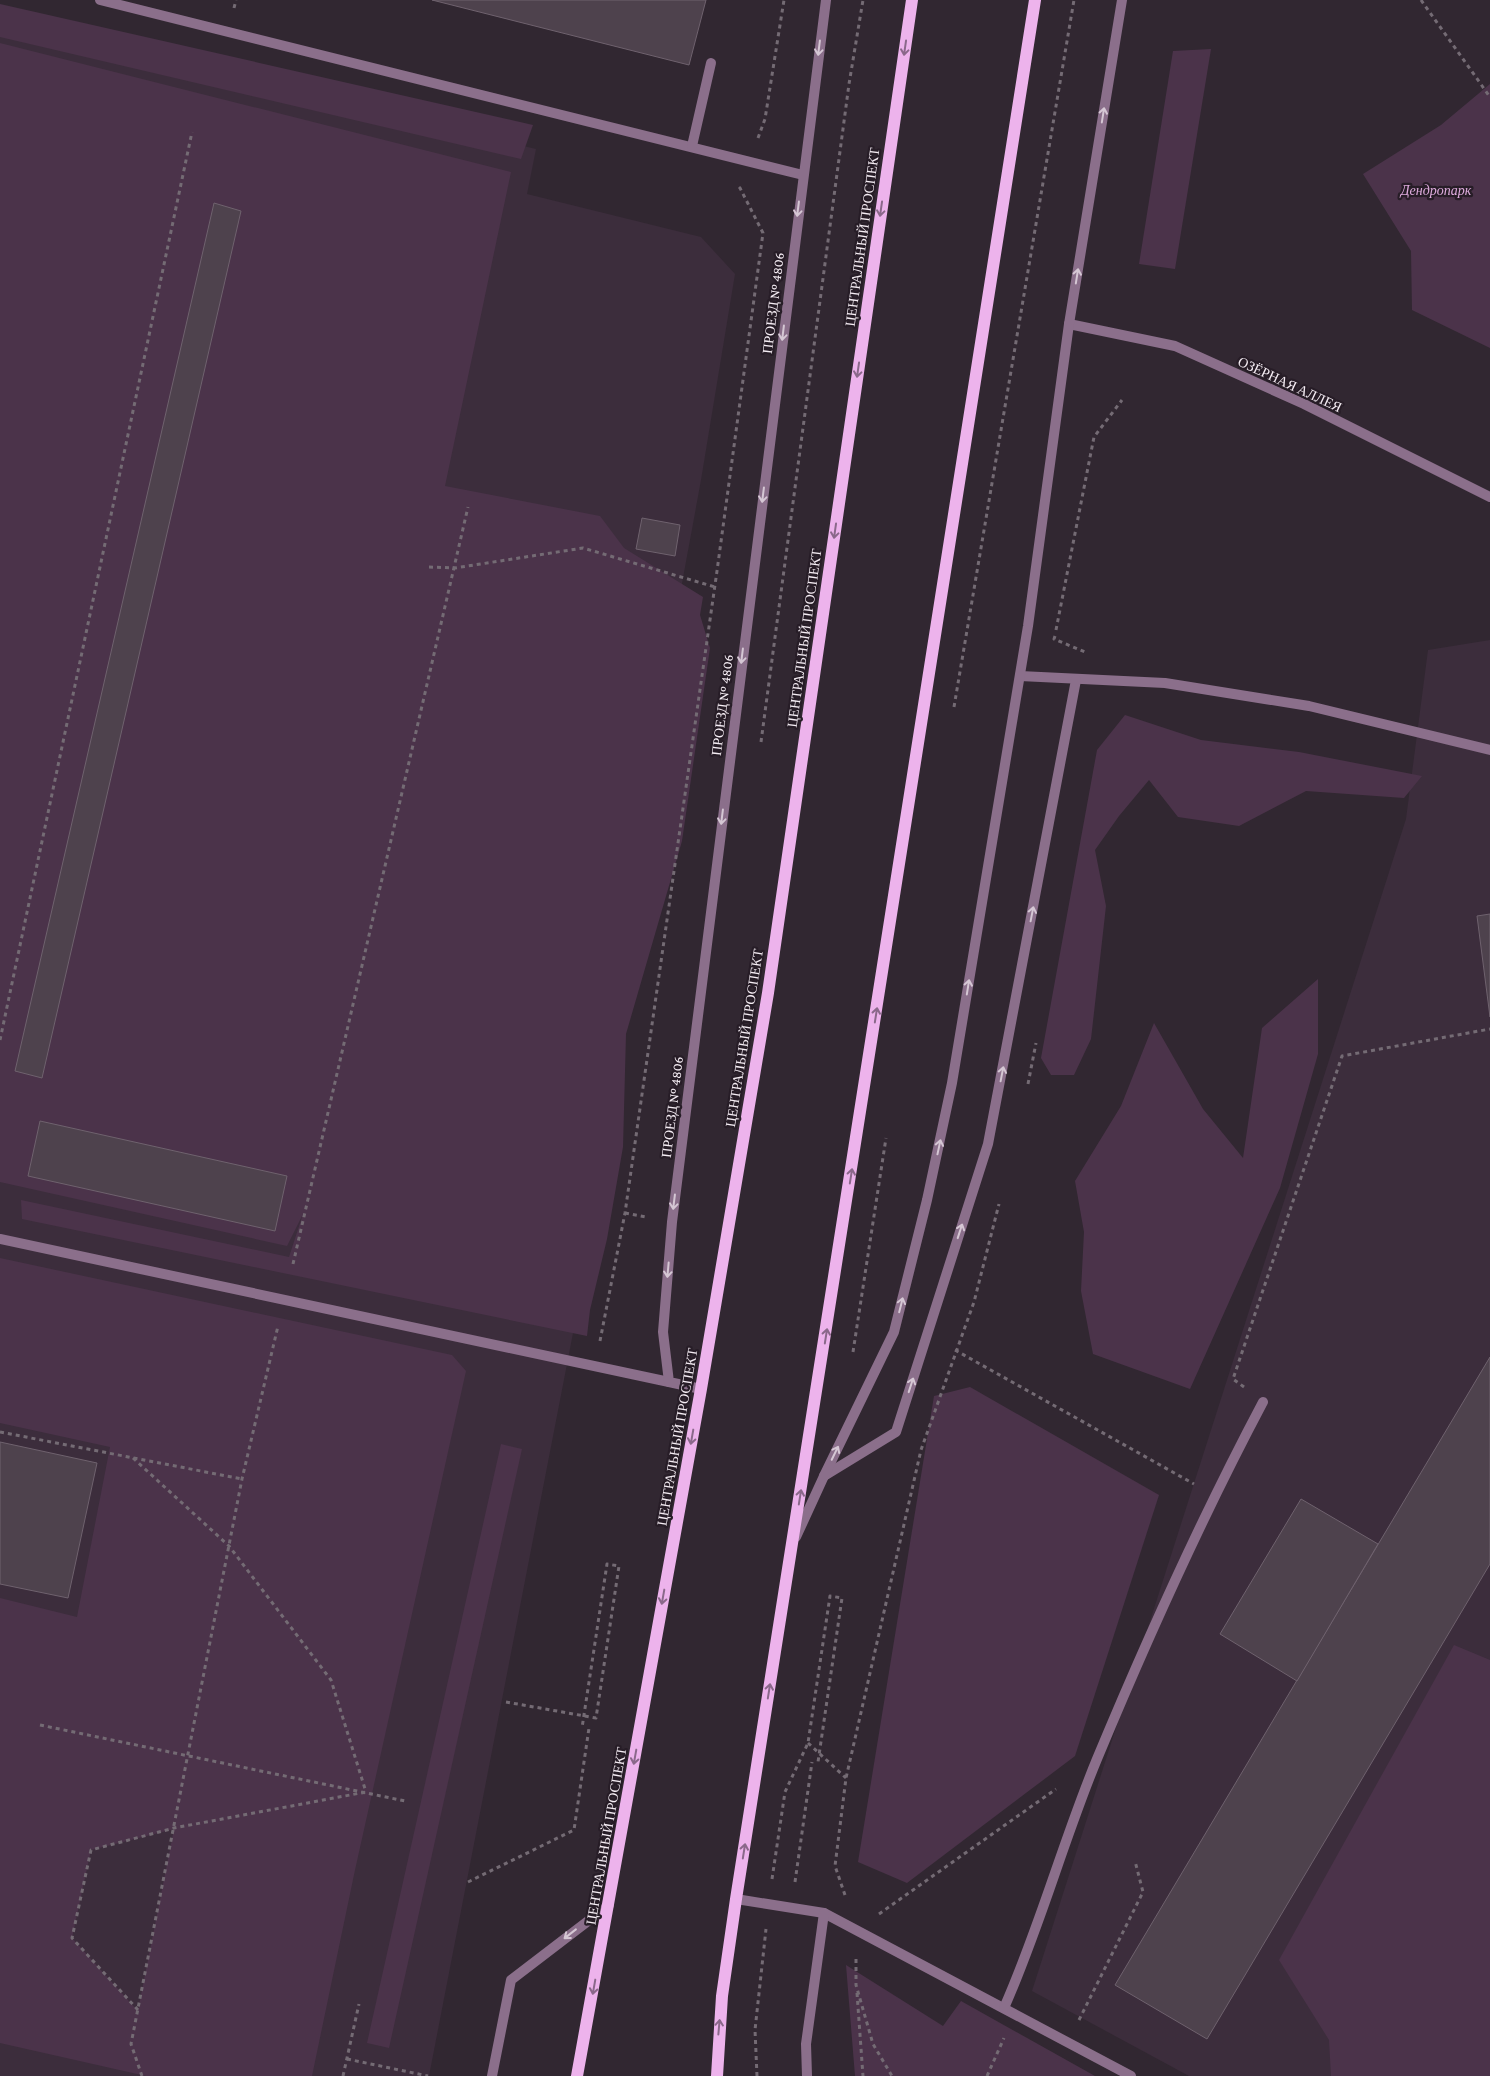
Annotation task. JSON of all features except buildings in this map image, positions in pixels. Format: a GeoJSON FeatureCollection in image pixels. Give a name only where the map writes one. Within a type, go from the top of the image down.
{"type":"FeatureCollection","features":[{"type":"Feature","properties":{"kind":"main road","name":"ЦЕНТРАЛЬНЫЙ ПРОСПЕКТ"},"geometry":{"type":"LineString","coordinates":[[577,2076],[700,1390],[770,983],[912,0]]}},
{"type":"Feature","properties":{"kind":"main road"},"geometry":{"type":"LineString","coordinates":[[717,2076],[722,1996],[736,1899],[1035,0]]}},
{"type":"Feature","properties":{"kind":"street"},"geometry":{"type":"LineString","coordinates":[[100,0],[692,146],[749,163],[802,175]]}},
{"type":"Feature","properties":{"kind":"street","name":"ПРОЕЗД № 4806"},"geometry":{"type":"LineString","coordinates":[[669,1382],[663,1332],[672,1222],[802,175],[826,0]]}},
{"type":"Feature","properties":{"kind":"street"},"geometry":{"type":"LineString","coordinates":[[793,1545],[824,1476],[894,1332],[927,1200],[952,1084],[1020,676],[1069,324],[1122,0]]}},
{"type":"Feature","properties":{"kind":"street"},"geometry":{"type":"LineString","coordinates":[[692,146],[711,63]]}},
{"type":"Feature","properties":{"kind":"street","name":"ОЗЁРНАЯ АЛЛЕЯ"},"geometry":{"type":"LineString","coordinates":[[1069,324],[1175,346],[1304,404],[1490,497]]}},
{"type":"Feature","properties":{"kind":"street"},"geometry":{"type":"LineString","coordinates":[[1020,676],[1165,683],[1309,706],[1490,750]]}},
{"type":"Feature","properties":{"kind":"street"},"geometry":{"type":"LineString","coordinates":[[824,1476],[896,1432],[988,1144],[1076,680]]}},
{"type":"Feature","properties":{"kind":"street"},"geometry":{"type":"LineString","coordinates":[[0,1239],[596,1366],[700,1390]]}},
{"type":"Feature","properties":{"kind":"street"},"geometry":{"type":"LineString","coordinates":[[1004,2008],[1021,1969],[1096,1761],[1214,1495],[1262,1402]]}},
{"type":"Feature","properties":{"kind":"street"},"geometry":{"type":"LineString","coordinates":[[736,1899],[824,1913],[1131,2076]]}},
{"type":"Feature","properties":{"kind":"street"},"geometry":{"type":"LineString","coordinates":[[492,2076],[511,1980],[609,1905]]}},
{"type":"Feature","properties":{"kind":"street"},"geometry":{"type":"LineString","coordinates":[[807,2076],[806,2044],[824,1913]]}},
{"type":"Feature","properties":{"kind":"path"},"geometry":{"type":"LineString","coordinates":[[740,188],[764,119],[784,0]]}},
{"type":"Feature","properties":{"kind":"path"},"geometry":{"type":"LineString","coordinates":[[760,747],[849,84],[862,0]]}},
{"type":"Feature","properties":{"kind":"path"},"geometry":{"type":"LineString","coordinates":[[952,717],[1074,0]]}},
{"type":"Feature","properties":{"kind":"path"},"geometry":{"type":"LineString","coordinates":[[1421,0],[1490,97]]}},
{"type":"Feature","properties":{"kind":"path"},"geometry":{"type":"LineString","coordinates":[[0,1040],[192,132]]}},
{"type":"Feature","properties":{"kind":"path"},"geometry":{"type":"LineString","coordinates":[[596,1366],[625,1213],[715,586],[763,233],[740,188],[732,183]]}},
{"type":"Feature","properties":{"kind":"path"},"geometry":{"type":"LineString","coordinates":[[1102,681],[1105,660],[1054,640],[1094,437],[1122,400]]}},
{"type":"Feature","properties":{"kind":"path"},"geometry":{"type":"LineString","coordinates":[[293,1264],[468,507]]}},
{"type":"Feature","properties":{"kind":"path"},"geometry":{"type":"LineString","coordinates":[[429,567],[455,568],[583,548],[715,586]]}},
{"type":"Feature","properties":{"kind":"path"},"geometry":{"type":"LineString","coordinates":[[1233,1379],[1342,1056],[1490,1029]]}},
{"type":"Feature","properties":{"kind":"path"},"geometry":{"type":"LineString","coordinates":[[852,1357],[887,1128]]}},
{"type":"Feature","properties":{"kind":"path"},"geometry":{"type":"LineString","coordinates":[[142,2076],[131,2044],[242,1479],[278,1324]]}},
{"type":"Feature","properties":{"kind":"path"},"geometry":{"type":"LineString","coordinates":[[956,1350],[1214,1495]]}},
{"type":"Feature","properties":{"kind":"path"},"geometry":{"type":"LineString","coordinates":[[0,1432],[242,1479]]}},
{"type":"Feature","properties":{"kind":"path"},"geometry":{"type":"LineString","coordinates":[[133,1458],[230,1546],[331,1680],[366,1792]]}},
{"type":"Feature","properties":{"kind":"path"},"geometry":{"type":"LineString","coordinates":[[506,1702],[578,1715],[586,1717],[596,1718],[618,1566],[607,1564],[585,1708],[584,1718],[582,1728]]}},
{"type":"Feature","properties":{"kind":"path"},"geometry":{"type":"LineString","coordinates":[[818,1762],[819,1753],[842,1598],[830,1596],[808,1743],[814,1749],[821,1755],[846,1778]]}},
{"type":"Feature","properties":{"kind":"path"},"geometry":{"type":"LineString","coordinates":[[40,1725],[405,1801]]}},
{"type":"Feature","properties":{"kind":"path"},"geometry":{"type":"LineString","coordinates":[[468,1882],[574,1830],[589,1728]]}},
{"type":"Feature","properties":{"kind":"path"},"geometry":{"type":"LineString","coordinates":[[787,1883],[795,1882],[812,1762]]}},
{"type":"Feature","properties":{"kind":"path"},"geometry":{"type":"LineString","coordinates":[[863,2076],[856,1985],[856,1930],[1056,1789]]}},
{"type":"Feature","properties":{"kind":"path"},"geometry":{"type":"LineString","coordinates":[[138,2010],[72,1938],[91,1850],[174,1828],[366,1792]]}},
{"type":"Feature","properties":{"kind":"path"},"geometry":{"type":"LineString","coordinates":[[1068,2042],[1144,1892],[1135,1861]]}},
{"type":"Feature","properties":{"kind":"path"},"geometry":{"type":"LineString","coordinates":[[856,1985],[873,2044],[892,2076]]}},
{"type":"Feature","properties":{"kind":"path"},"geometry":{"type":"LineString","coordinates":[[343,2076],[359,2004]]}},
{"type":"Feature","properties":{"kind":"path"},"geometry":{"type":"LineString","coordinates":[[987,2076],[1015,2014]]}},
{"type":"Feature","properties":{"kind":"path"},"geometry":{"type":"LineString","coordinates":[[347,2059],[428,2076]]}},
{"type":"Feature","properties":{"kind":"shaded area"},"geometry":{"type":"Polygon","coordinates":[[[0,22],[536,149],[527,194],[701,237],[735,274],[701,480],[670,649],[574,1328],[429,2076],[0,2076],[0,22]]]}},
{"type":"Feature","properties":{"kind":"shaded area"},"geometry":{"type":"Polygon","coordinates":[[[1490,640],[1490,2076],[1189,2076],[1032,1991],[1406,819],[1428,650],[1490,640]]]}},
{"type":"Feature","properties":{"kind":"green space"},"geometry":{"type":"Polygon","coordinates":[[[0,4],[533,125],[521,159],[0,37],[0,4]]]}},
{"type":"Feature","properties":{"kind":"green space"},"geometry":{"type":"Polygon","coordinates":[[[0,43],[511,172],[445,486],[600,516],[624,548],[703,597],[700,615],[710,648],[682,841],[626,1034],[623,1147],[607,1239],[590,1310],[587,1336],[22,1219],[21,1200],[289,1257],[303,1214],[287,1246],[0,1182],[0,43]]]}},
{"type":"Feature","properties":{"kind":"green space"},"geometry":{"type":"Polygon","coordinates":[[[1211,49],[1175,269],[1139,264],[1173,51],[1211,49]]]}},
{"type":"Feature","properties":{"kind":"green space","name":"Дендропарк"},"geometry":{"type":"Polygon","coordinates":[[[1490,84],[1490,348],[1412,310],[1411,251],[1363,174],[1441,125],[1490,84]]]}},
{"type":"Feature","properties":{"kind":"green space"},"geometry":{"type":"Polygon","coordinates":[[[1125,715],[1201,740],[1299,752],[1422,776],[1404,798],[1306,791],[1239,826],[1178,817],[1149,780],[1119,816],[1095,850],[1106,906],[1091,1039],[1074,1075],[1051,1075],[1041,1058],[1097,750],[1125,715]]]}},
{"type":"Feature","properties":{"kind":"green space"},"geometry":{"type":"Polygon","coordinates":[[[1318,979],[1318,1054],[1280,1188],[1190,1389],[1093,1354],[1081,1291],[1084,1232],[1075,1181],[1121,1106],[1154,1023],[1203,1109],[1243,1158],[1262,1028],[1318,979]]]}},
{"type":"Feature","properties":{"kind":"green space"},"geometry":{"type":"Polygon","coordinates":[[[0,1258],[452,1355],[466,1371],[355,1870],[312,2076],[146,2076],[0,2043],[0,1598],[77,1617],[110,1447],[0,1423],[0,1258]],[[174,1829],[91,1850],[72,1938],[138,2010],[174,1829]]]}},
{"type":"Feature","properties":{"kind":"green space"},"geometry":{"type":"Polygon","coordinates":[[[970,1387],[1159,1495],[1075,1756],[907,1883],[858,1862],[934,1396],[970,1387]]]}},
{"type":"Feature","properties":{"kind":"green space"},"geometry":{"type":"Polygon","coordinates":[[[501,1444],[522,1449],[389,2048],[367,2043],[501,1444]]]}},
{"type":"Feature","properties":{"kind":"green space"},"geometry":{"type":"Polygon","coordinates":[[[1454,1645],[1490,1660],[1490,2076],[1331,2076],[1329,2040],[1279,1960],[1454,1645]]]}},
{"type":"Feature","properties":{"kind":"green space"},"geometry":{"type":"Polygon","coordinates":[[[846,1965],[943,2026],[961,2001],[1095,2076],[855,2076],[846,1965]]]}}]}
